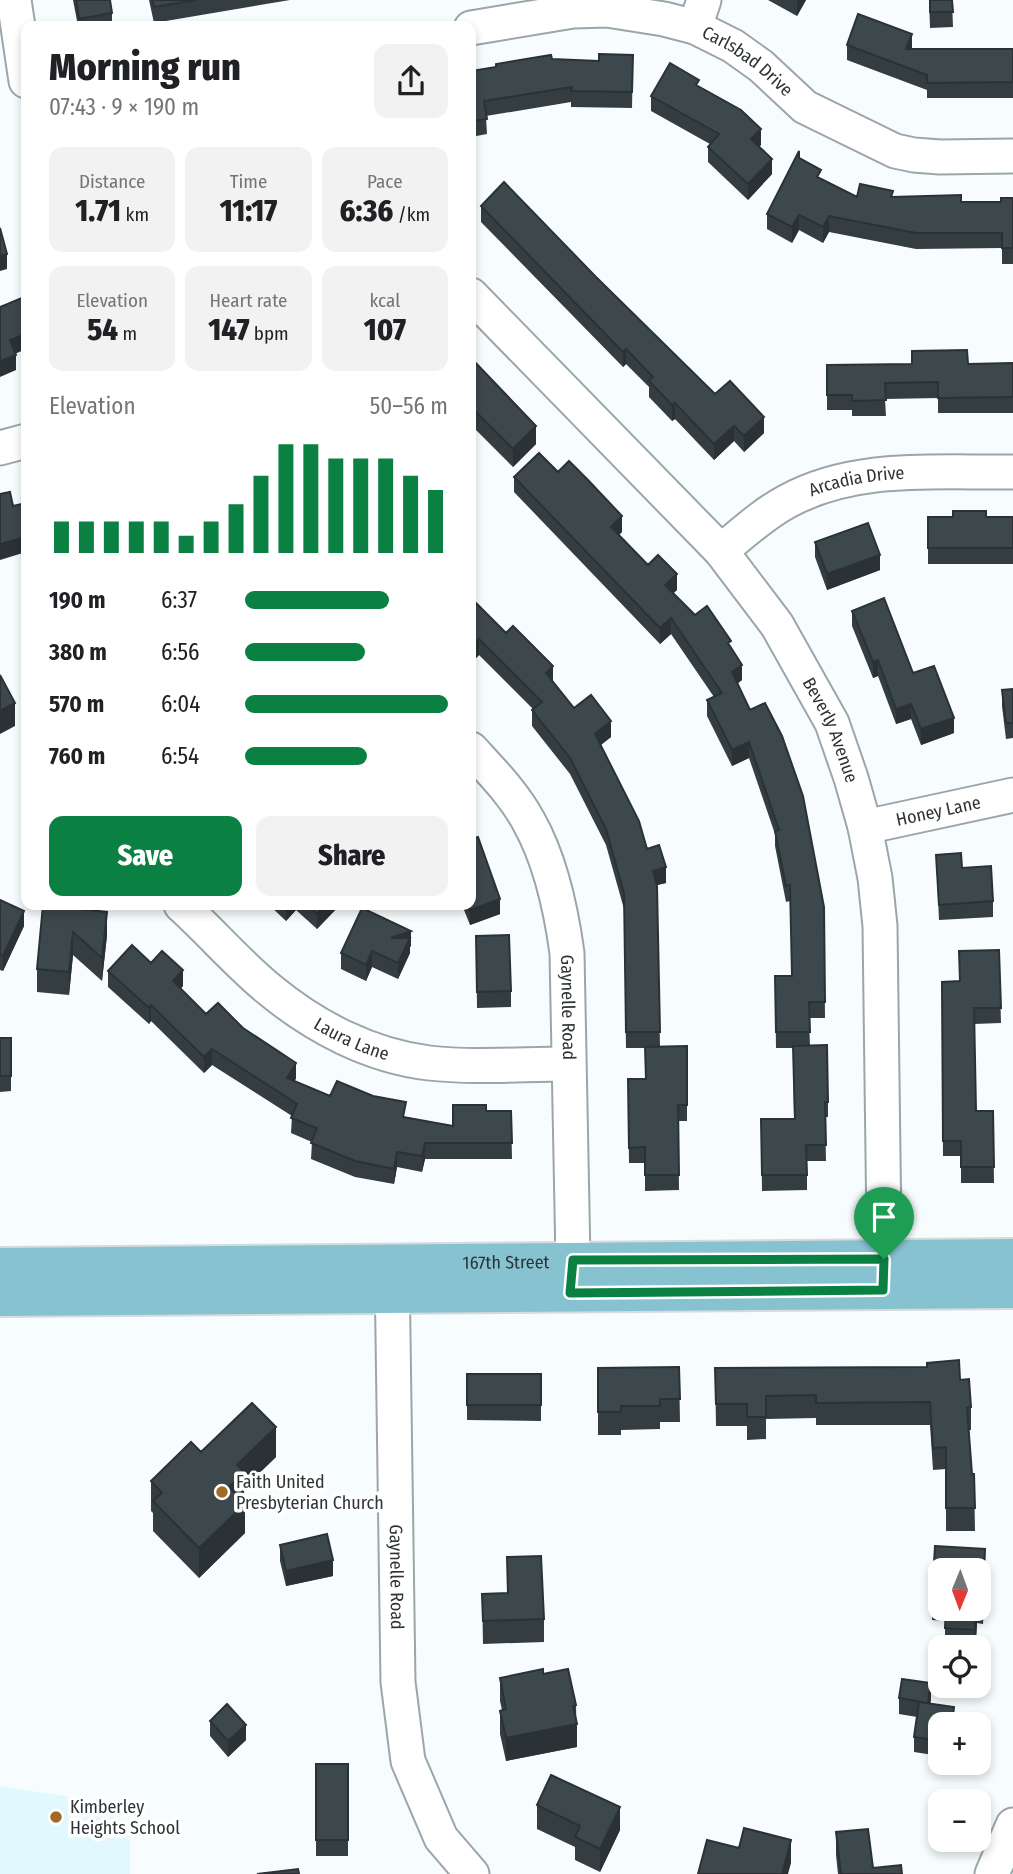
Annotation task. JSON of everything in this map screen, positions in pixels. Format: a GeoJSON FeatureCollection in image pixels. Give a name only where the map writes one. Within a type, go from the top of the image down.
{"type":"FeatureCollection","features":[{"type":"Feature","properties":{"kind":"main road","name":"167th Street"},"geometry":{"type":"LineString","coordinates":[[0,1266],[392,1278],[571,1277],[884,1274],[1013,1258]]}},
{"type":"Feature","properties":{"kind":"main road","name":"167th Street"},"geometry":{"type":"LineString","coordinates":[[884,1274],[1013,1289]]}},
{"type":"Feature","properties":{"kind":"main road","name":"167th Street"},"geometry":{"type":"LineString","coordinates":[[0,1297],[392,1278]]}},
{"type":"Feature","properties":{"kind":"street"},"geometry":{"type":"LineString","coordinates":[[14,0],[21,47]]}},
{"type":"Feature","properties":{"kind":"street","name":"Carlsbad Drive"},"geometry":{"type":"LineString","coordinates":[[476,27],[541,15],[607,10],[664,19],[700,13],[733,46],[761,66],[805,107],[895,151],[940,157],[1013,156]]}},
{"type":"Feature","properties":{"kind":"street","name":"Beverly Avenue"},"geometry":{"type":"LineString","coordinates":[[476,300],[721,551],[778,625],[832,723],[865,827],[875,878],[880,926],[884,1274]]}},
{"type":"Feature","properties":{"kind":"street"},"geometry":{"type":"LineString","coordinates":[[0,448],[21,442]]}},
{"type":"Feature","properties":{"kind":"street","name":"Arcadia Drive"},"geometry":{"type":"LineString","coordinates":[[721,551],[783,503],[833,482],[892,473],[1013,472]]}},
{"type":"Feature","properties":{"kind":"street","name":"Gaynelle Road"},"geometry":{"type":"LineString","coordinates":[[476,754],[499,779],[530,823],[563,920],[567,953],[571,1277]]}},
{"type":"Feature","properties":{"kind":"street","name":"Honey Lane"},"geometry":{"type":"LineString","coordinates":[[865,827],[1013,795]]}},
{"type":"Feature","properties":{"kind":"street","name":"Laura Lane"},"geometry":{"type":"LineString","coordinates":[[186,910],[289,1005],[323,1028],[356,1043],[393,1056],[426,1063],[568,1064]]}},
{"type":"Feature","properties":{"kind":"street","name":"Gaynelle Road"},"geometry":{"type":"LineString","coordinates":[[392,1278],[398,1682],[408,1761],[441,1838],[472,1874]]}},
{"type":"Feature","properties":{"kind":"street"},"geometry":{"type":"LineString","coordinates":[[992,1874],[1013,1825]]}},
{"type":"Feature","properties":{"kind":"shaded area","name":"Kimberley Heights School"},"geometry":{"type":"Polygon","coordinates":[[[0,1786],[96,1801],[130,1832],[130,1874],[0,1874],[0,1786]]]}},
{"type":"Feature","properties":{"kind":"building"},"geometry":{"type":"Polygon","coordinates":[[[76,0],[110,0],[112,13],[79,19],[76,0]]]}},
{"type":"Feature","properties":{"kind":"building"},"geometry":{"type":"Polygon","coordinates":[[[152,0],[197,0],[154,7],[152,0]]]}},
{"type":"Feature","properties":{"kind":"building"},"geometry":{"type":"Polygon","coordinates":[[[930,0],[952,0],[953,12],[930,12],[930,0]]]}},
{"type":"Feature","properties":{"kind":"building"},"geometry":{"type":"Polygon","coordinates":[[[858,14],[912,34],[906,49],[1013,49],[1013,82],[927,83],[927,75],[847,45],[858,14]]]}},
{"type":"Feature","properties":{"kind":"building"},"geometry":{"type":"Polygon","coordinates":[[[599,54],[633,55],[632,92],[571,91],[572,87],[484,101],[487,119],[476,120],[476,70],[496,67],[496,64],[551,55],[552,59],[599,61],[599,54]]]}},
{"type":"Feature","properties":{"kind":"building"},"geometry":{"type":"Polygon","coordinates":[[[670,63],[699,80],[696,85],[741,110],[761,129],[751,139],[772,159],[748,184],[708,147],[719,134],[651,96],[670,63]]]}},
{"type":"Feature","properties":{"kind":"building"},"geometry":{"type":"Polygon","coordinates":[[[799,151],[799,158],[821,170],[817,177],[857,197],[860,184],[893,191],[891,197],[961,195],[961,202],[1001,202],[1001,198],[1013,198],[1013,248],[1002,248],[1002,233],[916,233],[829,216],[823,227],[799,215],[792,227],[767,214],[799,151]]]}},
{"type":"Feature","properties":{"kind":"building"},"geometry":{"type":"Polygon","coordinates":[[[504,182],[715,394],[730,381],[764,417],[744,436],[734,426],[714,444],[675,403],[672,405],[649,381],[653,377],[626,349],[623,352],[481,206],[504,182]]]}},
{"type":"Feature","properties":{"kind":"building"},"geometry":{"type":"Polygon","coordinates":[[[0,228],[7,254],[0,256],[0,228]]]}},
{"type":"Feature","properties":{"kind":"building"},"geometry":{"type":"Polygon","coordinates":[[[21,298],[21,336],[10,340],[16,355],[0,361],[0,307],[21,298]]]}},
{"type":"Feature","properties":{"kind":"building"},"geometry":{"type":"Polygon","coordinates":[[[967,350],[968,364],[1013,363],[1013,397],[938,398],[938,382],[885,383],[886,400],[852,401],[852,395],[827,395],[827,365],[912,364],[912,351],[967,350]]]}},
{"type":"Feature","properties":{"kind":"building"},"geometry":{"type":"Polygon","coordinates":[[[476,363],[536,426],[513,449],[476,412],[476,363]]]}},
{"type":"Feature","properties":{"kind":"building"},"geometry":{"type":"Polygon","coordinates":[[[539,453],[558,472],[569,461],[588,480],[622,516],[611,527],[648,565],[658,555],[677,574],[665,585],[695,615],[707,606],[731,641],[728,643],[742,665],[732,672],[750,710],[765,703],[782,736],[803,796],[824,907],[825,1002],[809,1002],[810,1032],[776,1032],[775,976],[792,976],[790,885],[786,886],[775,831],[779,830],[749,742],[732,750],[707,700],[722,693],[671,618],[660,628],[514,477],[539,453]]]}},
{"type":"Feature","properties":{"kind":"building"},"geometry":{"type":"Polygon","coordinates":[[[10,492],[13,506],[21,504],[21,538],[0,544],[0,494],[10,492]]]}},
{"type":"Feature","properties":{"kind":"building"},"geometry":{"type":"Polygon","coordinates":[[[953,511],[986,511],[986,517],[1013,517],[1013,548],[928,548],[928,517],[953,517],[953,511]]]}},
{"type":"Feature","properties":{"kind":"building"},"geometry":{"type":"Polygon","coordinates":[[[868,523],[880,555],[827,574],[815,542],[868,523]]]}},
{"type":"Feature","properties":{"kind":"building"},"geometry":{"type":"Polygon","coordinates":[[[884,598],[913,673],[934,666],[954,718],[921,729],[911,704],[896,709],[878,660],[873,662],[852,611],[884,598]]]}},
{"type":"Feature","properties":{"kind":"building"},"geometry":{"type":"Polygon","coordinates":[[[476,603],[506,633],[513,626],[553,666],[546,673],[574,708],[591,695],[611,721],[595,734],[639,821],[647,849],[659,845],[666,867],[653,871],[657,886],[660,1032],[626,1032],[624,893],[606,829],[570,758],[532,710],[542,702],[479,639],[476,642],[476,603]]]}},
{"type":"Feature","properties":{"kind":"building"},"geometry":{"type":"Polygon","coordinates":[[[0,675],[15,703],[0,711],[0,675]]]}},
{"type":"Feature","properties":{"kind":"building"},"geometry":{"type":"Polygon","coordinates":[[[1013,689],[1013,723],[1006,723],[1002,690],[1013,689]]]}},
{"type":"Feature","properties":{"kind":"building"},"geometry":{"type":"Polygon","coordinates":[[[476,838],[500,899],[476,908],[476,838]]]}},
{"type":"Feature","properties":{"kind":"building"},"geometry":{"type":"Polygon","coordinates":[[[961,853],[962,868],[991,866],[993,901],[939,905],[936,855],[961,853]]]}},
{"type":"Feature","properties":{"kind":"building"},"geometry":{"type":"Polygon","coordinates":[[[0,900],[24,911],[3,956],[0,955],[0,900]]]}},
{"type":"Feature","properties":{"kind":"building"},"geometry":{"type":"Polygon","coordinates":[[[43,910],[107,912],[102,958],[73,932],[69,972],[37,969],[43,910]]]}},
{"type":"Feature","properties":{"kind":"building"},"geometry":{"type":"Polygon","coordinates":[[[361,910],[411,931],[391,938],[410,938],[398,963],[372,951],[366,965],[341,953],[361,910]]]}},
{"type":"Feature","properties":{"kind":"building"},"geometry":{"type":"Polygon","coordinates":[[[509,935],[511,991],[477,992],[476,936],[509,935]]]}},
{"type":"Feature","properties":{"kind":"building"},"geometry":{"type":"Polygon","coordinates":[[[132,945],[151,963],[162,951],[183,970],[173,981],[206,1014],[218,1003],[243,1028],[296,1063],[287,1078],[330,1096],[337,1081],[373,1096],[406,1102],[403,1117],[453,1126],[453,1105],[486,1105],[486,1111],[511,1111],[512,1143],[425,1143],[422,1156],[397,1152],[394,1169],[355,1161],[311,1143],[317,1128],[291,1118],[297,1104],[212,1049],[204,1057],[151,1005],[149,1008],[108,971],[132,945]]]}},
{"type":"Feature","properties":{"kind":"building"},"geometry":{"type":"Polygon","coordinates":[[[999,950],[1001,1008],[974,1008],[976,1111],[993,1111],[994,1167],[961,1167],[961,1141],[943,1141],[942,982],[960,981],[959,951],[999,950]]]}},
{"type":"Feature","properties":{"kind":"building"},"geometry":{"type":"Polygon","coordinates":[[[0,1038],[11,1038],[11,1076],[0,1076],[0,1038]]]}},
{"type":"Feature","properties":{"kind":"building"},"geometry":{"type":"Polygon","coordinates":[[[827,1045],[826,1145],[806,1145],[807,1175],[762,1175],[761,1119],[795,1119],[793,1046],[827,1045]]]}},
{"type":"Feature","properties":{"kind":"building"},"geometry":{"type":"Polygon","coordinates":[[[687,1046],[687,1105],[678,1105],[679,1175],[645,1175],[645,1147],[629,1148],[628,1079],[646,1079],[645,1047],[687,1046]]]}},
{"type":"Feature","properties":{"kind":"building"},"geometry":{"type":"Polygon","coordinates":[[[959,1360],[960,1380],[969,1379],[971,1407],[967,1408],[975,1508],[946,1508],[946,1447],[933,1448],[930,1402],[816,1403],[816,1395],[766,1396],[766,1417],[747,1417],[747,1404],[716,1404],[715,1368],[927,1367],[927,1363],[959,1360]]]}},
{"type":"Feature","properties":{"kind":"building"},"geometry":{"type":"Polygon","coordinates":[[[679,1367],[680,1399],[660,1399],[660,1406],[621,1406],[621,1412],[598,1412],[598,1368],[679,1367]]]}},
{"type":"Feature","properties":{"kind":"building"},"geometry":{"type":"Polygon","coordinates":[[[467,1374],[541,1374],[541,1405],[467,1405],[467,1374]]]}},
{"type":"Feature","properties":{"kind":"building"},"geometry":{"type":"Polygon","coordinates":[[[252,1403],[276,1427],[237,1465],[244,1472],[229,1487],[245,1504],[199,1548],[153,1501],[162,1493],[151,1481],[191,1442],[201,1452],[252,1403]]]}},
{"type":"Feature","properties":{"kind":"building"},"geometry":{"type":"Polygon","coordinates":[[[327,1534],[333,1560],[286,1571],[280,1545],[327,1534]]]}},
{"type":"Feature","properties":{"kind":"building"},"geometry":{"type":"Polygon","coordinates":[[[935,1546],[985,1549],[985,1558],[934,1558],[935,1546]]]}},
{"type":"Feature","properties":{"kind":"building"},"geometry":{"type":"Polygon","coordinates":[[[541,1556],[544,1619],[483,1621],[482,1594],[508,1593],[507,1557],[541,1556]]]}},
{"type":"Feature","properties":{"kind":"building"},"geometry":{"type":"Polygon","coordinates":[[[945,1621],[975,1621],[975,1630],[945,1628],[945,1621]]]}},
{"type":"Feature","properties":{"kind":"building"},"geometry":{"type":"Polygon","coordinates":[[[543,1669],[543,1674],[568,1669],[577,1724],[506,1738],[500,1711],[506,1709],[500,1678],[543,1669]]]}},
{"type":"Feature","properties":{"kind":"building"},"geometry":{"type":"Polygon","coordinates":[[[902,1679],[928,1683],[928,1703],[899,1698],[902,1679]]]}},
{"type":"Feature","properties":{"kind":"building"},"geometry":{"type":"Polygon","coordinates":[[[919,1702],[954,1707],[953,1712],[928,1712],[928,1739],[914,1737],[919,1702]]]}},
{"type":"Feature","properties":{"kind":"building"},"geometry":{"type":"Polygon","coordinates":[[[227,1704],[246,1725],[228,1741],[210,1721],[227,1704]]]}},
{"type":"Feature","properties":{"kind":"building"},"geometry":{"type":"Polygon","coordinates":[[[316,1764],[348,1764],[348,1840],[316,1840],[316,1764]]]}},
{"type":"Feature","properties":{"kind":"building"},"geometry":{"type":"Polygon","coordinates":[[[551,1775],[620,1807],[600,1849],[575,1837],[580,1826],[537,1805],[551,1775]]]}},
{"type":"Feature","properties":{"kind":"building"},"geometry":{"type":"Polygon","coordinates":[[[744,1828],[791,1840],[782,1874],[698,1874],[707,1840],[739,1848],[744,1828]]]}},
{"type":"Feature","properties":{"kind":"building"},"geometry":{"type":"Polygon","coordinates":[[[868,1829],[873,1868],[901,1865],[902,1874],[841,1874],[836,1832],[868,1829]]]}},
{"type":"Feature","properties":{"kind":"building"},"geometry":{"type":"Polygon","coordinates":[[[298,1869],[299,1874],[257,1874],[298,1869]]]}},
{"type":"Feature","properties":{"kind":"place","name":"Faith United Presbyterian Church"},"geometry":{"type":"Point","coordinates":[222,1492]}},
{"type":"Feature","properties":{"kind":"place","name":"Kimberley Heights School"},"geometry":{"type":"Point","coordinates":[56,1817]}},
{"type":"Feature","properties":{"kind":"route"},"geometry":{"type":"LineString","coordinates":[[884,1259],[883,1290],[570,1293],[573,1260],[884,1259]]}}]}
